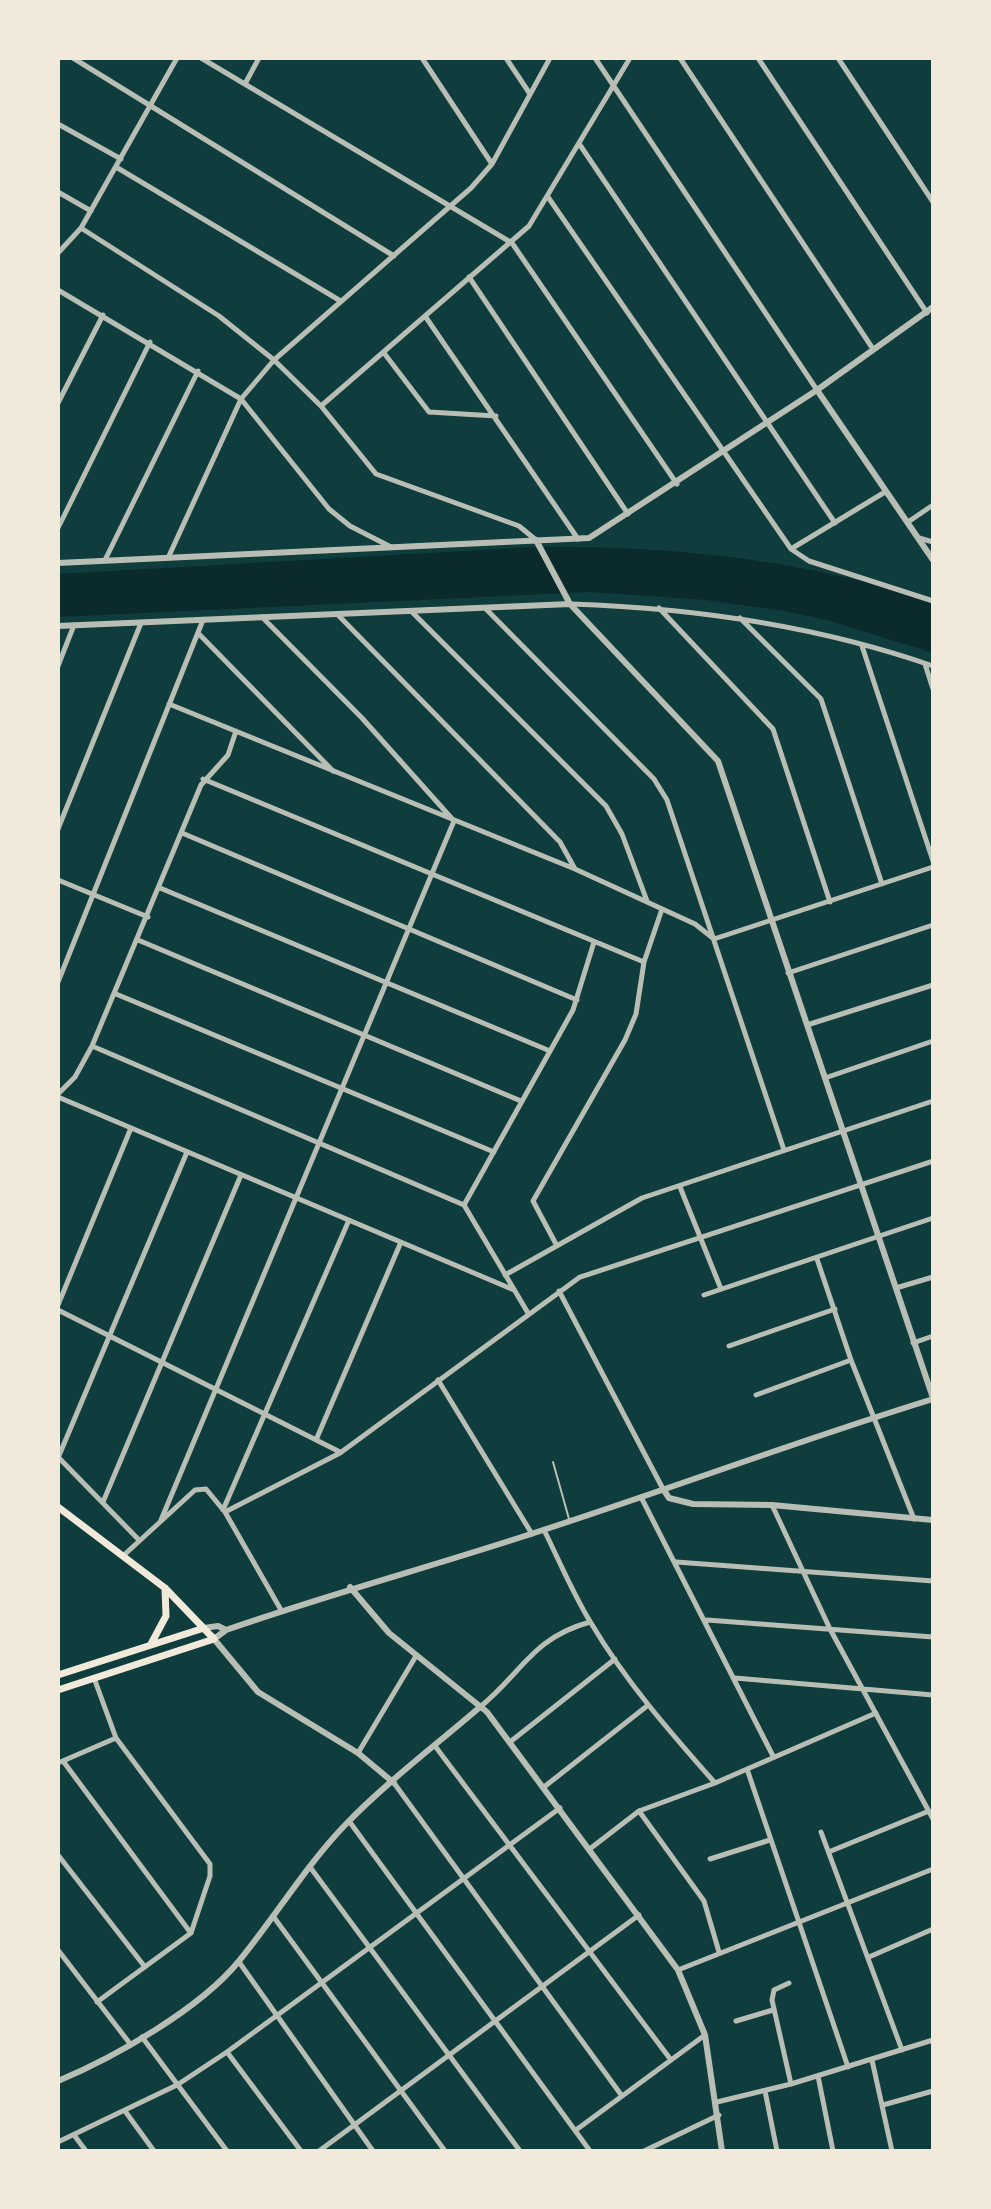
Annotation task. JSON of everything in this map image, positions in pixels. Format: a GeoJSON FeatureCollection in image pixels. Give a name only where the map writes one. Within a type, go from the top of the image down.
{"type":"FeatureCollection","features":[{"type":"Feature","properties":{"kind":"main road"},"geometry":{"type":"LineString","coordinates":[[58,1507],[165,1588],[214,1639],[58,1690]]}},
{"type":"Feature","properties":{"kind":"main road"},"geometry":{"type":"LineString","coordinates":[[151,1644],[166,1616],[165,1588]]}},
{"type":"Feature","properties":{"kind":"main road"},"geometry":{"type":"LineString","coordinates":[[58,1675],[204,1628]]}},
{"type":"Feature","properties":{"kind":"street"},"geometry":{"type":"LineString","coordinates":[[73,58],[394,256]]}},
{"type":"Feature","properties":{"kind":"street"},"geometry":{"type":"LineString","coordinates":[[58,253],[81,228],[177,58]]}},
{"type":"Feature","properties":{"kind":"street"},"geometry":{"type":"LineString","coordinates":[[201,58],[512,243],[677,484]]}},
{"type":"Feature","properties":{"kind":"street"},"geometry":{"type":"LineString","coordinates":[[246,82],[259,58]]}},
{"type":"Feature","properties":{"kind":"street"},"geometry":{"type":"LineString","coordinates":[[422,58],[492,164]]}},
{"type":"Feature","properties":{"kind":"street"},"geometry":{"type":"LineString","coordinates":[[506,58],[530,94]]}},
{"type":"Feature","properties":{"kind":"street"},"geometry":{"type":"LineString","coordinates":[[168,558],[241,399],[274,360],[450,206],[492,164],[550,58]]}},
{"type":"Feature","properties":{"kind":"street"},"geometry":{"type":"LineString","coordinates":[[595,58],[933,560]]}},
{"type":"Feature","properties":{"kind":"street"},"geometry":{"type":"LineString","coordinates":[[321,406],[529,226],[630,58]]}},
{"type":"Feature","properties":{"kind":"street"},"geometry":{"type":"LineString","coordinates":[[680,58],[873,349]]}},
{"type":"Feature","properties":{"kind":"street"},"geometry":{"type":"LineString","coordinates":[[758,58],[927,313]]}},
{"type":"Feature","properties":{"kind":"street"},"geometry":{"type":"LineString","coordinates":[[838,58],[933,202]]}},
{"type":"Feature","properties":{"kind":"street"},"geometry":{"type":"LineString","coordinates":[[58,124],[121,159]]}},
{"type":"Feature","properties":{"kind":"street"},"geometry":{"type":"LineString","coordinates":[[580,145],[835,523]]}},
{"type":"Feature","properties":{"kind":"street"},"geometry":{"type":"LineString","coordinates":[[116,167],[339,300]]}},
{"type":"Feature","properties":{"kind":"street"},"geometry":{"type":"LineString","coordinates":[[58,192],[91,211]]}},
{"type":"Feature","properties":{"kind":"street"},"geometry":{"type":"LineString","coordinates":[[548,197],[721,452],[791,549],[809,561],[933,601]]}},
{"type":"Feature","properties":{"kind":"street"},"geometry":{"type":"LineString","coordinates":[[81,228],[219,316],[274,360],[321,406],[380,477],[519,526],[536,540],[561,593],[570,604],[718,761],[933,1399],[532,1534],[281,1610],[226,1630],[214,1639],[258,1692],[358,1753],[394,1783],[622,2096]]}},
{"type":"Feature","properties":{"kind":"street"},"geometry":{"type":"LineString","coordinates":[[469,277],[628,514]]}},
{"type":"Feature","properties":{"kind":"street"},"geometry":{"type":"LineString","coordinates":[[58,290],[150,342],[241,399],[329,509],[350,526],[391,547]]}},
{"type":"Feature","properties":{"kind":"street"},"geometry":{"type":"LineString","coordinates":[[58,563],[578,540],[597,536],[817,390],[933,307]]}},
{"type":"Feature","properties":{"kind":"street"},"geometry":{"type":"LineString","coordinates":[[58,403],[103,315]]}},
{"type":"Feature","properties":{"kind":"street"},"geometry":{"type":"LineString","coordinates":[[425,316],[578,540]]}},
{"type":"Feature","properties":{"kind":"street"},"geometry":{"type":"LineString","coordinates":[[58,528],[150,342]]}},
{"type":"Feature","properties":{"kind":"street"},"geometry":{"type":"LineString","coordinates":[[384,353],[427,410],[496,416]]}},
{"type":"Feature","properties":{"kind":"street"},"geometry":{"type":"LineString","coordinates":[[105,560],[198,371]]}},
{"type":"Feature","properties":{"kind":"street"},"geometry":{"type":"LineString","coordinates":[[791,549],[885,492]]}},
{"type":"Feature","properties":{"kind":"street"},"geometry":{"type":"LineString","coordinates":[[908,522],[933,505]]}},
{"type":"Feature","properties":{"kind":"street"},"geometry":{"type":"LineString","coordinates":[[918,537],[933,542]]}},
{"type":"Feature","properties":{"kind":"street"},"geometry":{"type":"LineString","coordinates":[[58,626],[570,604],[659,607],[795,627],[933,666]]}},
{"type":"Feature","properties":{"kind":"street"},"geometry":{"type":"LineString","coordinates":[[484,607],[654,779],[675,818],[784,1150]]}},
{"type":"Feature","properties":{"kind":"street"},"geometry":{"type":"LineString","coordinates":[[659,607],[773,729],[830,902]]}},
{"type":"Feature","properties":{"kind":"street"},"geometry":{"type":"LineString","coordinates":[[411,610],[606,806],[622,834],[647,902]]}},
{"type":"Feature","properties":{"kind":"street"},"geometry":{"type":"LineString","coordinates":[[337,614],[551,832],[575,869]]}},
{"type":"Feature","properties":{"kind":"street"},"geometry":{"type":"LineString","coordinates":[[262,617],[372,729],[454,821]]}},
{"type":"Feature","properties":{"kind":"street"},"geometry":{"type":"LineString","coordinates":[[740,617],[821,699],[882,884]]}},
{"type":"Feature","properties":{"kind":"street"},"geometry":{"type":"LineString","coordinates":[[58,982],[203,620]]}},
{"type":"Feature","properties":{"kind":"street"},"geometry":{"type":"LineString","coordinates":[[58,829],[141,623]]}},
{"type":"Feature","properties":{"kind":"street"},"geometry":{"type":"LineString","coordinates":[[58,666],[74,625]]}},
{"type":"Feature","properties":{"kind":"street"},"geometry":{"type":"LineString","coordinates":[[198,633],[334,772]]}},
{"type":"Feature","properties":{"kind":"street"},"geometry":{"type":"LineString","coordinates":[[861,645],[933,861]]}},
{"type":"Feature","properties":{"kind":"street"},"geometry":{"type":"LineString","coordinates":[[925,663],[933,689]]}},
{"type":"Feature","properties":{"kind":"street"},"geometry":{"type":"LineString","coordinates":[[169,704],[575,869],[695,924],[714,939]]}},
{"type":"Feature","properties":{"kind":"street"},"geometry":{"type":"LineString","coordinates":[[236,731],[228,755],[203,779],[92,1046],[75,1077],[58,1096],[514,1290]]}},
{"type":"Feature","properties":{"kind":"street"},"geometry":{"type":"LineString","coordinates":[[203,779],[644,962]]}},
{"type":"Feature","properties":{"kind":"street"},"geometry":{"type":"LineString","coordinates":[[161,1520],[339,1089],[454,821]]}},
{"type":"Feature","properties":{"kind":"street"},"geometry":{"type":"LineString","coordinates":[[182,833],[577,1000]]}},
{"type":"Feature","properties":{"kind":"street"},"geometry":{"type":"LineString","coordinates":[[714,939],[933,867]]}},
{"type":"Feature","properties":{"kind":"street"},"geometry":{"type":"LineString","coordinates":[[58,880],[148,917]]}},
{"type":"Feature","properties":{"kind":"street"},"geometry":{"type":"LineString","coordinates":[[160,888],[550,1051]]}},
{"type":"Feature","properties":{"kind":"street"},"geometry":{"type":"LineString","coordinates":[[557,1246],[534,1198],[621,1050],[636,1014],[644,962],[662,909]]}},
{"type":"Feature","properties":{"kind":"street"},"geometry":{"type":"LineString","coordinates":[[788,973],[933,925]]}},
{"type":"Feature","properties":{"kind":"street"},"geometry":{"type":"LineString","coordinates":[[138,940],[521,1101]]}},
{"type":"Feature","properties":{"kind":"street"},"geometry":{"type":"LineString","coordinates":[[464,1205],[577,1000],[594,942]]}},
{"type":"Feature","properties":{"kind":"street"},"geometry":{"type":"LineString","coordinates":[[807,1025],[933,985]]}},
{"type":"Feature","properties":{"kind":"street"},"geometry":{"type":"LineString","coordinates":[[116,994],[494,1152]]}},
{"type":"Feature","properties":{"kind":"street"},"geometry":{"type":"LineString","coordinates":[[825,1078],[932,1044]]}},
{"type":"Feature","properties":{"kind":"street"},"geometry":{"type":"LineString","coordinates":[[92,1046],[464,1205],[528,1313]]}},
{"type":"Feature","properties":{"kind":"street"},"geometry":{"type":"LineString","coordinates":[[505,1275],[634,1202],[933,1101]]}},
{"type":"Feature","properties":{"kind":"street"},"geometry":{"type":"LineString","coordinates":[[131,1128],[58,1308],[340,1453]]}},
{"type":"Feature","properties":{"kind":"street"},"geometry":{"type":"LineString","coordinates":[[139,1540],[58,1458],[187,1152]]}},
{"type":"Feature","properties":{"kind":"street"},"geometry":{"type":"LineString","coordinates":[[224,1511],[340,1453],[580,1277],[701,1240],[933,1161]]}},
{"type":"Feature","properties":{"kind":"street"},"geometry":{"type":"LineString","coordinates":[[103,1502],[241,1175]]}},
{"type":"Feature","properties":{"kind":"street"},"geometry":{"type":"LineString","coordinates":[[680,1187],[721,1289]]}},
{"type":"Feature","properties":{"kind":"street"},"geometry":{"type":"LineString","coordinates":[[704,1295],[933,1218]]}},
{"type":"Feature","properties":{"kind":"street"},"geometry":{"type":"LineString","coordinates":[[224,1511],[349,1220]]}},
{"type":"Feature","properties":{"kind":"street"},"geometry":{"type":"LineString","coordinates":[[316,1440],[401,1242]]}},
{"type":"Feature","properties":{"kind":"street"},"geometry":{"type":"LineString","coordinates":[[817,1259],[851,1360],[914,1519]]}},
{"type":"Feature","properties":{"kind":"street"},"geometry":{"type":"LineString","coordinates":[[895,1288],[933,1277]]}},
{"type":"Feature","properties":{"kind":"street"},"geometry":{"type":"LineString","coordinates":[[559,1291],[669,1498],[693,1504],[772,1505],[933,1520]]}},
{"type":"Feature","properties":{"kind":"street"},"geometry":{"type":"LineString","coordinates":[[729,1346],[835,1309]]}},
{"type":"Feature","properties":{"kind":"street"},"geometry":{"type":"LineString","coordinates":[[913,1343],[933,1336]]}},
{"type":"Feature","properties":{"kind":"street"},"geometry":{"type":"LineString","coordinates":[[756,1395],[851,1360]]}},
{"type":"Feature","properties":{"kind":"street"},"geometry":{"type":"LineString","coordinates":[[438,1380],[532,1534]]}},
{"type":"Feature","properties":{"kind":"street"},"geometry":{"type":"LineString","coordinates":[[124,1555],[199,1488],[209,1491],[224,1511],[281,1610]]}},
{"type":"Feature","properties":{"kind":"street"},"geometry":{"type":"LineString","coordinates":[[640,1496],[773,1756]]}},
{"type":"Feature","properties":{"kind":"street"},"geometry":{"type":"LineString","coordinates":[[772,1505],[830,1629],[933,1819]]}},
{"type":"Feature","properties":{"kind":"street"},"geometry":{"type":"LineString","coordinates":[[544,1530],[590,1622],[615,1659],[647,1706],[715,1783]]}},
{"type":"Feature","properties":{"kind":"street"},"geometry":{"type":"LineString","coordinates":[[676,1562],[933,1581]]}},
{"type":"Feature","properties":{"kind":"street"},"geometry":{"type":"LineString","coordinates":[[350,1587],[371,1615],[480,1707],[510,1742],[678,1970],[705,2035],[722,2151]]}},
{"type":"Feature","properties":{"kind":"street"},"geometry":{"type":"LineString","coordinates":[[706,1620],[933,1637]]}},
{"type":"Feature","properties":{"kind":"street"},"geometry":{"type":"LineString","coordinates":[[58,2081],[131,2045],[215,1985],[239,1962],[309,1866],[349,1821],[480,1707],[539,1647],[574,1626],[590,1622]]}},
{"type":"Feature","properties":{"kind":"street"},"geometry":{"type":"LineString","coordinates":[[204,1628],[218,1626],[226,1630]]}},
{"type":"Feature","properties":{"kind":"street"},"geometry":{"type":"LineString","coordinates":[[358,1753],[416,1656]]}},
{"type":"Feature","properties":{"kind":"street"},"geometry":{"type":"LineString","coordinates":[[510,1742],[615,1659]]}},
{"type":"Feature","properties":{"kind":"street"},"geometry":{"type":"LineString","coordinates":[[94,1677],[116,1738],[210,1864],[210,1876],[191,1933],[97,2002]]}},
{"type":"Feature","properties":{"kind":"street"},"geometry":{"type":"LineString","coordinates":[[735,1678],[933,1695]]}},
{"type":"Feature","properties":{"kind":"street"},"geometry":{"type":"LineString","coordinates":[[544,1787],[647,1706]]}},
{"type":"Feature","properties":{"kind":"street"},"geometry":{"type":"LineString","coordinates":[[591,1848],[639,1811],[715,1783],[876,1713]]}},
{"type":"Feature","properties":{"kind":"street"},"geometry":{"type":"LineString","coordinates":[[116,1738],[60,1762],[191,1933]]}},
{"type":"Feature","properties":{"kind":"street"},"geometry":{"type":"LineString","coordinates":[[435,1746],[671,2060]]}},
{"type":"Feature","properties":{"kind":"street"},"geometry":{"type":"LineString","coordinates":[[747,1769],[848,2067]]}},
{"type":"Feature","properties":{"kind":"street"},"geometry":{"type":"LineString","coordinates":[[58,2142],[177,2085],[227,2052],[560,1808]]}},
{"type":"Feature","properties":{"kind":"street"},"geometry":{"type":"LineString","coordinates":[[639,1811],[704,1901],[719,1952]]}},
{"type":"Feature","properties":{"kind":"street"},"geometry":{"type":"LineString","coordinates":[[831,1851],[929,1811]]}},
{"type":"Feature","properties":{"kind":"street"},"geometry":{"type":"LineString","coordinates":[[349,1821],[590,2151]]}},
{"type":"Feature","properties":{"kind":"street"},"geometry":{"type":"LineString","coordinates":[[821,1832],[831,1851],[902,2050]]}},
{"type":"Feature","properties":{"kind":"street"},"geometry":{"type":"LineString","coordinates":[[710,1859],[770,1840]]}},
{"type":"Feature","properties":{"kind":"street"},"geometry":{"type":"LineString","coordinates":[[58,1855],[145,1967]]}},
{"type":"Feature","properties":{"kind":"street"},"geometry":{"type":"LineString","coordinates":[[309,1866],[520,2151]]}},
{"type":"Feature","properties":{"kind":"street"},"geometry":{"type":"LineString","coordinates":[[678,1970],[933,1869]]}},
{"type":"Feature","properties":{"kind":"street"},"geometry":{"type":"LineString","coordinates":[[319,2151],[639,1915]]}},
{"type":"Feature","properties":{"kind":"street"},"geometry":{"type":"LineString","coordinates":[[273,1916],[445,2151]]}},
{"type":"Feature","properties":{"kind":"street"},"geometry":{"type":"LineString","coordinates":[[869,1957],[933,1929]]}},
{"type":"Feature","properties":{"kind":"street"},"geometry":{"type":"LineString","coordinates":[[58,1950],[131,2045]]}},
{"type":"Feature","properties":{"kind":"street"},"geometry":{"type":"LineString","coordinates":[[239,1962],[373,2151]]}},
{"type":"Feature","properties":{"kind":"street"},"geometry":{"type":"LineString","coordinates":[[789,1983],[774,1990],[773,2010],[791,2084]]}},
{"type":"Feature","properties":{"kind":"street"},"geometry":{"type":"LineString","coordinates":[[736,2021],[773,2010]]}},
{"type":"Feature","properties":{"kind":"street"},"geometry":{"type":"LineString","coordinates":[[576,2130],[705,2035]]}},
{"type":"Feature","properties":{"kind":"street"},"geometry":{"type":"LineString","coordinates":[[142,2037],[227,2151]]}},
{"type":"Feature","properties":{"kind":"street"},"geometry":{"type":"LineString","coordinates":[[717,2102],[791,2084],[933,2040]]}},
{"type":"Feature","properties":{"kind":"street"},"geometry":{"type":"LineString","coordinates":[[227,2052],[301,2151]]}},
{"type":"Feature","properties":{"kind":"street"},"geometry":{"type":"LineString","coordinates":[[872,2060],[892,2151]]}},
{"type":"Feature","properties":{"kind":"street"},"geometry":{"type":"LineString","coordinates":[[818,2076],[833,2151]]}},
{"type":"Feature","properties":{"kind":"street"},"geometry":{"type":"LineString","coordinates":[[765,2091],[777,2151]]}},
{"type":"Feature","properties":{"kind":"street"},"geometry":{"type":"LineString","coordinates":[[883,2105],[933,2091]]}},
{"type":"Feature","properties":{"kind":"street"},"geometry":{"type":"LineString","coordinates":[[125,2111],[154,2151]]}},
{"type":"Feature","properties":{"kind":"street"},"geometry":{"type":"LineString","coordinates":[[644,2151],[719,2115]]}},
{"type":"Feature","properties":{"kind":"street"},"geometry":{"type":"LineString","coordinates":[[74,2135],[86,2151]]}},
{"type":"Feature","properties":{"kind":"lane"},"geometry":{"type":"LineString","coordinates":[[553,1462],[569,1520]]}},
{"type":"Feature","properties":{"kind":"water"},"geometry":{"type":"Polygon","coordinates":[[[534,547],[686,552],[786,565],[884,587],[933,601],[933,653],[827,620],[784,611],[706,600],[590,592],[58,617],[58,574],[534,547]]]}}]}
